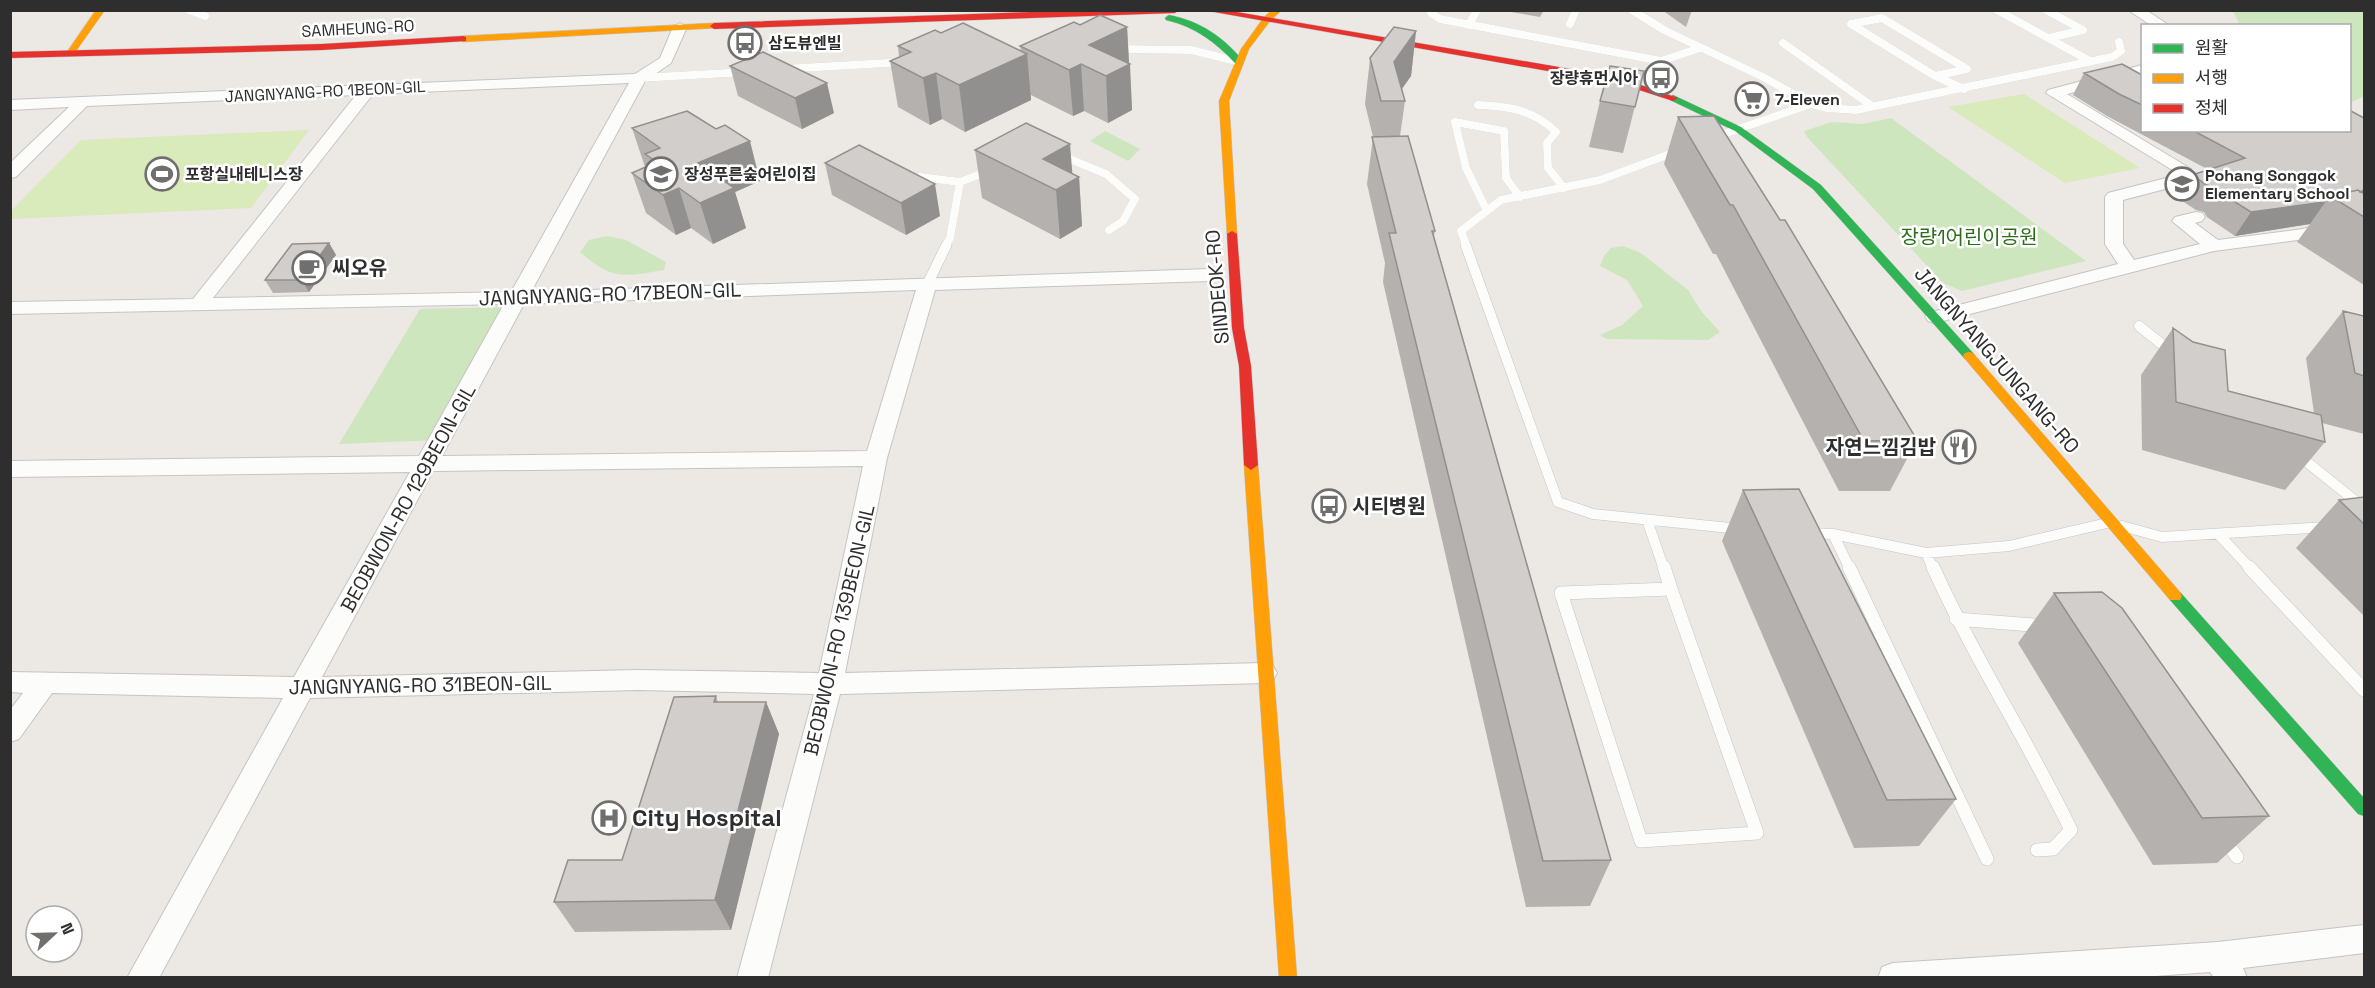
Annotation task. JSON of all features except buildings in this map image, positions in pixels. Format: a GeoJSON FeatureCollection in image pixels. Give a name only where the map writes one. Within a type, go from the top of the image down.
{"type":"FeatureCollection","features":[{"type":"Feature","properties":{"kind":"main road"},"geometry":{"type":"LineString","coordinates":[[71,52],[101,10]]}},
{"type":"Feature","properties":{"kind":"main road","name":"SAMHEUNG-RO"},"geometry":{"type":"LineString","coordinates":[[10,55],[322,47],[951,14],[1175,10]]}},
{"type":"Feature","properties":{"kind":"main road"},"geometry":{"type":"LineString","coordinates":[[1208,10],[1271,13]]}},
{"type":"Feature","properties":{"kind":"main road"},"geometry":{"type":"LineString","coordinates":[[1118,12],[1184,19],[1220,40],[1239,62]]}},
{"type":"Feature","properties":{"kind":"main road","name":"SINDEOK-RO"},"geometry":{"type":"LineString","coordinates":[[1271,13],[1245,49],[1224,101],[1238,328],[1245,366],[1256,563],[1288,978]]}},
{"type":"Feature","properties":{"kind":"main road","name":"JANGNYANGJUNGANG-RO"},"geometry":{"type":"LineString","coordinates":[[1271,13],[1635,86],[1682,101],[1738,129],[1817,187],[1935,317],[2054,453],[2109,522],[2364,809]]}},
{"type":"Feature","properties":{"kind":"street"},"geometry":{"type":"LineString","coordinates":[[2135,10],[2160,24]]}},
{"type":"Feature","properties":{"kind":"street","name":"BEOBWON-RO 129BEON-GIL"},"geometry":{"type":"LineString","coordinates":[[142,978],[639,78],[666,60],[680,27]]}},
{"type":"Feature","properties":{"kind":"street"},"geometry":{"type":"LineString","coordinates":[[2129,267],[2114,244],[2114,197],[2182,179],[2183,169],[2054,93],[2113,77],[2138,77]]}},
{"type":"Feature","properties":{"kind":"street","name":"JANGNYANG-RO 1BEON-GIL"},"geometry":{"type":"LineString","coordinates":[[10,105],[639,78]]}},
{"type":"Feature","properties":{"kind":"street"},"geometry":{"type":"LineString","coordinates":[[200,302],[369,89]]}},
{"type":"Feature","properties":{"kind":"street"},"geometry":{"type":"LineString","coordinates":[[10,173],[83,102]]}},
{"type":"Feature","properties":{"kind":"street"},"geometry":{"type":"LineString","coordinates":[[1935,317],[2214,246],[2305,234],[2364,216]]}},
{"type":"Feature","properties":{"kind":"street"},"geometry":{"type":"LineString","coordinates":[[2196,217],[2181,221],[2214,246]]}},
{"type":"Feature","properties":{"kind":"street","name":"JANGNYANG-RO 17BEON-GIL"},"geometry":{"type":"LineString","coordinates":[[10,308],[200,302],[518,298],[1210,275]]}},
{"type":"Feature","properties":{"kind":"street","name":"BEOBWON-RO 139BEON-GIL"},"geometry":{"type":"LineString","coordinates":[[752,978],[831,684],[876,458],[928,283]]}},
{"type":"Feature","properties":{"kind":"street"},"geometry":{"type":"LineString","coordinates":[[10,469],[876,458]]}},
{"type":"Feature","properties":{"kind":"street","name":"JANGNYANG-RO 31BEON-GIL"},"geometry":{"type":"LineString","coordinates":[[10,682],[303,688],[638,680],[831,684],[1264,673]]}},
{"type":"Feature","properties":{"kind":"street"},"geometry":{"type":"LineString","coordinates":[[10,731],[46,681]]}},
{"type":"Feature","properties":{"kind":"street"},"geometry":{"type":"LineString","coordinates":[[1893,978],[2225,968],[2364,939]]}},
{"type":"Feature","properties":{"kind":"lane"},"geometry":{"type":"LineString","coordinates":[[189,10],[205,16]]}},
{"type":"Feature","properties":{"kind":"lane"},"geometry":{"type":"LineString","coordinates":[[1432,10],[1431,13],[1440,19],[1661,62],[1700,48]]}},
{"type":"Feature","properties":{"kind":"lane"},"geometry":{"type":"LineString","coordinates":[[1469,25],[1477,10]]}},
{"type":"Feature","properties":{"kind":"lane"},"geometry":{"type":"LineString","coordinates":[[1570,24],[1576,10]]}},
{"type":"Feature","properties":{"kind":"lane"},"geometry":{"type":"LineString","coordinates":[[1632,10],[1664,30],[1765,78],[1811,104],[1827,108],[1856,110],[2118,55],[2121,51],[2119,42]]}},
{"type":"Feature","properties":{"kind":"lane"},"geometry":{"type":"LineString","coordinates":[[1997,10],[2090,61]]}},
{"type":"Feature","properties":{"kind":"lane"},"geometry":{"type":"LineString","coordinates":[[2046,10],[2083,30],[2049,38]]}},
{"type":"Feature","properties":{"kind":"lane"},"geometry":{"type":"LineString","coordinates":[[1935,76],[1967,69],[1882,18],[1851,24],[1935,76],[1964,89]]}},
{"type":"Feature","properties":{"kind":"lane"},"geometry":{"type":"LineString","coordinates":[[1783,43],[1872,105]]}},
{"type":"Feature","properties":{"kind":"lane"},"geometry":{"type":"LineString","coordinates":[[1103,50],[1138,47],[1191,50],[1239,62]]}},
{"type":"Feature","properties":{"kind":"lane"},"geometry":{"type":"LineString","coordinates":[[778,70],[918,61]]}},
{"type":"Feature","properties":{"kind":"lane"},"geometry":{"type":"LineString","coordinates":[[639,78],[755,71]]}},
{"type":"Feature","properties":{"kind":"lane"},"geometry":{"type":"LineString","coordinates":[[1705,140],[1811,104]]}},
{"type":"Feature","properties":{"kind":"lane"},"geometry":{"type":"LineString","coordinates":[[1478,105],[1504,105],[1545,119],[1556,132],[1547,143],[1548,168],[1564,188]]}},
{"type":"Feature","properties":{"kind":"lane"},"geometry":{"type":"LineString","coordinates":[[1487,211],[1466,172],[1457,142],[1455,122],[1504,131],[1506,178],[1520,197]]}},
{"type":"Feature","properties":{"kind":"lane"},"geometry":{"type":"LineString","coordinates":[[1688,147],[1600,180],[1501,200],[1461,231],[1558,502],[1593,514],[1750,530]]}},
{"type":"Feature","properties":{"kind":"lane"},"geometry":{"type":"LineString","coordinates":[[1048,150],[1106,174],[1135,200],[1123,221],[1109,230]]}},
{"type":"Feature","properties":{"kind":"lane"},"geometry":{"type":"LineString","coordinates":[[920,177],[960,182],[1004,166]]}},
{"type":"Feature","properties":{"kind":"lane"},"geometry":{"type":"LineString","coordinates":[[928,283],[950,238],[960,182]]}},
{"type":"Feature","properties":{"kind":"lane"},"geometry":{"type":"LineString","coordinates":[[2139,326],[2184,363]]}},
{"type":"Feature","properties":{"kind":"lane"},"geometry":{"type":"LineString","coordinates":[[2292,450],[2364,508]]}},
{"type":"Feature","properties":{"kind":"lane"},"geometry":{"type":"LineString","coordinates":[[1647,520],[1672,590],[1754,822],[1757,833],[1641,841],[1561,593],[1672,590]]}},
{"type":"Feature","properties":{"kind":"lane"},"geometry":{"type":"LineString","coordinates":[[1797,533],[1833,534],[1926,553],[2019,544],[2109,522],[2162,537],[2341,526]]}},
{"type":"Feature","properties":{"kind":"lane"},"geometry":{"type":"LineString","coordinates":[[1833,534],[1986,859]]}},
{"type":"Feature","properties":{"kind":"lane"},"geometry":{"type":"LineString","coordinates":[[2219,535],[2364,690]]}},
{"type":"Feature","properties":{"kind":"lane"},"geometry":{"type":"LineString","coordinates":[[1926,553],[1956,619],[2047,780],[2072,830],[2053,849],[2037,850]]}},
{"type":"Feature","properties":{"kind":"lane"},"geometry":{"type":"LineString","coordinates":[[1956,619],[2059,627]]}},
{"type":"Feature","properties":{"kind":"lane"},"geometry":{"type":"LineString","coordinates":[[2217,829],[2237,857]]}},
{"type":"Feature","properties":{"kind":"green space"},"geometry":{"type":"Polygon","coordinates":[[[2233,11],[2364,11],[2364,96],[2351,102],[2351,24],[2240,24],[2233,11]]]}},
{"type":"Feature","properties":{"kind":"green space"},"geometry":{"type":"Polygon","coordinates":[[[2024,94],[2140,168],[2065,183],[1948,107],[2024,94]]]}},
{"type":"Feature","properties":{"kind":"green space","name":"장량1어린이공원"},"geometry":{"type":"Polygon","coordinates":[[[1891,118],[2086,261],[1962,291],[1943,283],[1807,137],[1804,131],[1832,122],[1863,124],[1891,118]]]}},
{"type":"Feature","properties":{"kind":"green space","name":"포항실내테니스장"},"geometry":{"type":"Polygon","coordinates":[[[309,130],[251,208],[11,219],[11,211],[81,140],[309,130]]]}},
{"type":"Feature","properties":{"kind":"green space"},"geometry":{"type":"Polygon","coordinates":[[[1105,131],[1140,149],[1128,161],[1090,141],[1105,131]]]}},
{"type":"Feature","properties":{"kind":"green space"},"geometry":{"type":"Polygon","coordinates":[[[607,236],[626,240],[666,262],[664,270],[619,274],[601,268],[580,252],[589,240],[607,236]]]}},
{"type":"Feature","properties":{"kind":"green space"},"geometry":{"type":"Polygon","coordinates":[[[1623,246],[1641,253],[1688,290],[1701,311],[1720,332],[1708,340],[1607,339],[1600,335],[1622,325],[1643,306],[1627,280],[1600,266],[1604,256],[1611,248],[1623,246]]]}},
{"type":"Feature","properties":{"kind":"green space"},"geometry":{"type":"Polygon","coordinates":[[[510,307],[440,440],[339,444],[420,309],[510,307]]]}},
{"type":"Feature","properties":{"kind":"traffic: fast"},"geometry":{"type":"LineString","coordinates":[[1169,18],[1190,23],[1208,33],[1239,62]]}},
{"type":"Feature","properties":{"kind":"traffic: fast"},"geometry":{"type":"LineString","coordinates":[[1673,98],[1738,129],[1817,187],[1969,356]]}},
{"type":"Feature","properties":{"kind":"traffic: fast"},"geometry":{"type":"LineString","coordinates":[[2175,596],[2364,809]]}},
{"type":"Feature","properties":{"kind":"traffic: slow"},"geometry":{"type":"LineString","coordinates":[[71,52],[101,10]]}},
{"type":"Feature","properties":{"kind":"traffic: slow"},"geometry":{"type":"LineString","coordinates":[[1232,234],[1224,101],[1245,49],[1267,19],[1278,10]]}},
{"type":"Feature","properties":{"kind":"traffic: slow"},"geometry":{"type":"LineString","coordinates":[[463,39],[714,26]]}},
{"type":"Feature","properties":{"kind":"traffic: slow"},"geometry":{"type":"LineString","coordinates":[[1969,356],[2175,596]]}},
{"type":"Feature","properties":{"kind":"traffic: slow"},"geometry":{"type":"LineString","coordinates":[[1251,465],[1288,978]]}},
{"type":"Feature","properties":{"kind":"traffic: jam"},"geometry":{"type":"LineString","coordinates":[[714,26],[1175,10]]}},
{"type":"Feature","properties":{"kind":"traffic: jam"},"geometry":{"type":"LineString","coordinates":[[1207,10],[1576,73],[1635,86],[1673,98]]}},
{"type":"Feature","properties":{"kind":"traffic: jam"},"geometry":{"type":"LineString","coordinates":[[10,55],[322,47],[463,39]]}},
{"type":"Feature","properties":{"kind":"traffic: jam"},"geometry":{"type":"LineString","coordinates":[[1232,234],[1238,328],[1245,366],[1251,465]]}},
{"type":"Feature","properties":{"kind":"place","name":"삼도뷰엔빌"},"geometry":{"type":"Point","coordinates":[745,43]}},
{"type":"Feature","properties":{"kind":"place","name":"장량휴먼시아"},"geometry":{"type":"Point","coordinates":[1661,78]}},
{"type":"Feature","properties":{"kind":"place","name":"7-Eleven"},"geometry":{"type":"Point","coordinates":[1752,99]}},
{"type":"Feature","properties":{"kind":"place","name":"포항실내테니스장"},"geometry":{"type":"Point","coordinates":[162,174]}},
{"type":"Feature","properties":{"kind":"place","name":"장성푸른숲어린이집"},"geometry":{"type":"Point","coordinates":[661,174]}},
{"type":"Feature","properties":{"kind":"place","name":"Pohang Songgok Elementary School"},"geometry":{"type":"Point","coordinates":[2182,184]}},
{"type":"Feature","properties":{"kind":"place","name":"씨오유"},"geometry":{"type":"Point","coordinates":[309,268]}},
{"type":"Feature","properties":{"kind":"place","name":"자연느낌김밥"},"geometry":{"type":"Point","coordinates":[1959,447]}},
{"type":"Feature","properties":{"kind":"place","name":"시티병원"},"geometry":{"type":"Point","coordinates":[1329,506]}},
{"type":"Feature","properties":{"kind":"place","name":"City Hospital"},"geometry":{"type":"Point","coordinates":[609,818]}}]}
